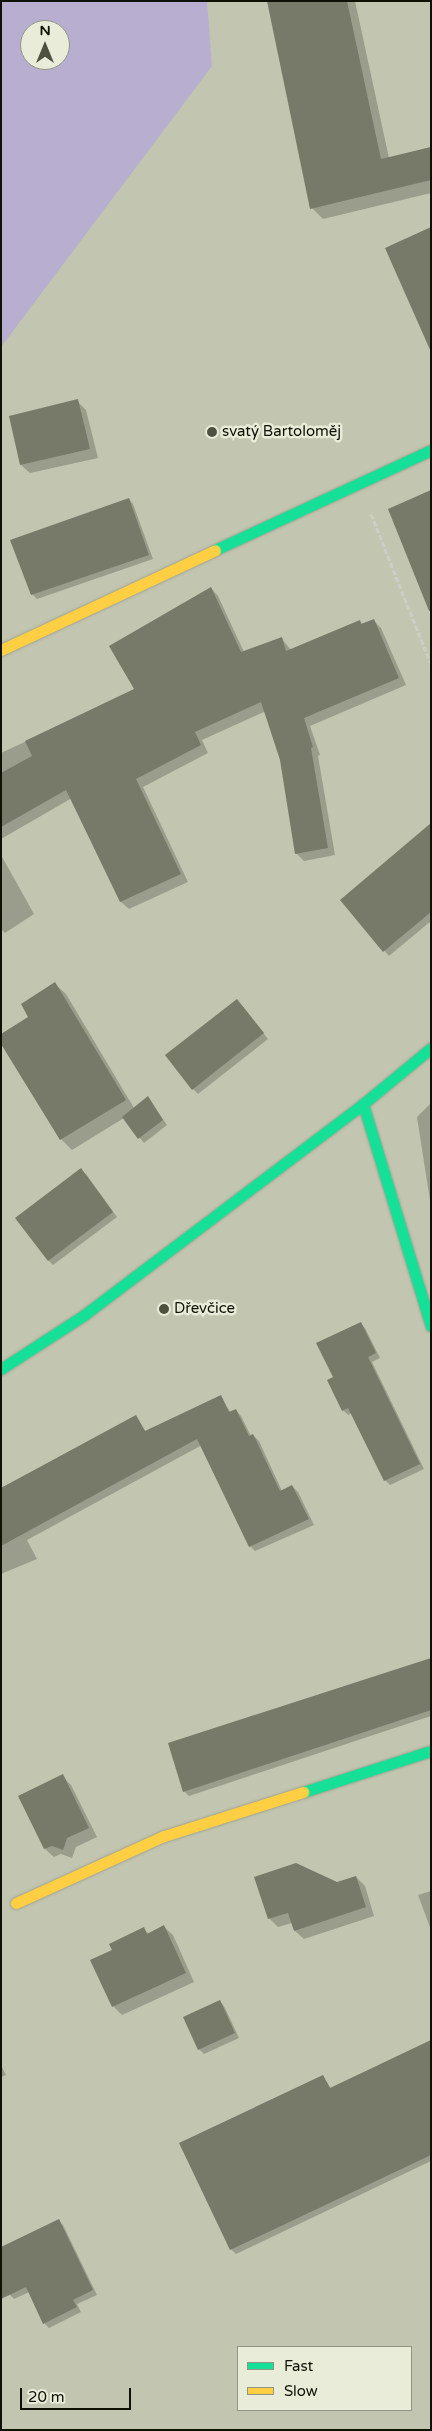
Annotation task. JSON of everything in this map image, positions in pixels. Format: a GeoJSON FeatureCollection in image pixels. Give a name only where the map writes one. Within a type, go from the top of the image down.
{"type":"FeatureCollection","features":[{"type":"Feature","properties":{"kind":"street"},"geometry":{"type":"LineString","coordinates":[[1,650],[431,450]]}},
{"type":"Feature","properties":{"kind":"street"},"geometry":{"type":"LineString","coordinates":[[1,1369],[84,1315],[363,1104],[431,1048]]}},
{"type":"Feature","properties":{"kind":"street"},"geometry":{"type":"LineString","coordinates":[[363,1104],[431,1326]]}},
{"type":"Feature","properties":{"kind":"street"},"geometry":{"type":"LineString","coordinates":[[16,1903],[164,1836],[431,1751]]}},
{"type":"Feature","properties":{"kind":"path"},"geometry":{"type":"LineString","coordinates":[[358,483],[431,664]]}},
{"type":"Feature","properties":{"kind":"shaded area"},"geometry":{"type":"Polygon","coordinates":[[[1,1],[207,1],[212,66],[1,347],[1,1]]]}},
{"type":"Feature","properties":{"kind":"building"},"geometry":{"type":"Polygon","coordinates":[[[267,1],[347,1],[381,159],[431,147],[431,180],[310,209],[267,1]]]}},
{"type":"Feature","properties":{"kind":"building"},"geometry":{"type":"Polygon","coordinates":[[[431,227],[431,352],[385,248],[431,227]]]}},
{"type":"Feature","properties":{"kind":"building"},"geometry":{"type":"Polygon","coordinates":[[[78,399],[90,449],[20,465],[9,416],[78,399]]]}},
{"type":"Feature","properties":{"kind":"building"},"geometry":{"type":"Polygon","coordinates":[[[431,490],[431,611],[429,611],[388,509],[431,490]]]}},
{"type":"Feature","properties":{"kind":"building"},"geometry":{"type":"Polygon","coordinates":[[[129,498],[149,555],[31,595],[10,540],[129,498]]]}},
{"type":"Feature","properties":{"kind":"building"},"geometry":{"type":"Polygon","coordinates":[[[211,587],[241,652],[282,637],[286,651],[360,620],[361,624],[374,619],[399,678],[304,718],[313,747],[311,748],[328,848],[295,854],[280,760],[261,702],[195,732],[201,745],[136,779],[181,874],[120,902],[66,790],[1,827],[1,773],[32,756],[25,741],[134,689],[109,646],[211,587]]]}},
{"type":"Feature","properties":{"kind":"building"},"geometry":{"type":"Polygon","coordinates":[[[431,823],[431,912],[383,952],[340,900],[431,823]]]}},
{"type":"Feature","properties":{"kind":"building"},"geometry":{"type":"Polygon","coordinates":[[[55,982],[126,1100],[60,1140],[1,1044],[1,1034],[28,1017],[21,1004],[55,982]]]}},
{"type":"Feature","properties":{"kind":"building"},"geometry":{"type":"Polygon","coordinates":[[[237,999],[264,1033],[192,1090],[165,1055],[237,999]]]}},
{"type":"Feature","properties":{"kind":"building"},"geometry":{"type":"Polygon","coordinates":[[[148,1096],[163,1120],[138,1139],[122,1117],[148,1096]]]}},
{"type":"Feature","properties":{"kind":"building"},"geometry":{"type":"Polygon","coordinates":[[[81,1168],[113,1212],[48,1261],[15,1218],[81,1168]]]}},
{"type":"Feature","properties":{"kind":"building"},"geometry":{"type":"Polygon","coordinates":[[[361,1322],[376,1353],[368,1357],[420,1464],[384,1481],[348,1408],[342,1411],[327,1380],[333,1377],[316,1343],[361,1322]]]}},
{"type":"Feature","properties":{"kind":"building"},"geometry":{"type":"Polygon","coordinates":[[[221,1395],[229,1412],[236,1409],[249,1436],[253,1434],[280,1491],[292,1485],[309,1519],[249,1547],[197,1439],[1,1546],[1,1488],[136,1415],[145,1431],[221,1395]]]}},
{"type":"Feature","properties":{"kind":"building"},"geometry":{"type":"Polygon","coordinates":[[[431,1658],[431,1710],[183,1792],[168,1743],[431,1658]]]}},
{"type":"Feature","properties":{"kind":"building"},"geometry":{"type":"Polygon","coordinates":[[[63,1774],[89,1828],[67,1838],[63,1850],[52,1846],[44,1849],[18,1796],[63,1774]]]}},
{"type":"Feature","properties":{"kind":"building"},"geometry":{"type":"Polygon","coordinates":[[[296,1863],[337,1882],[356,1876],[366,1907],[294,1931],[288,1913],[268,1919],[254,1877],[296,1863]]]}},
{"type":"Feature","properties":{"kind":"building"},"geometry":{"type":"Polygon","coordinates":[[[164,1925],[186,1973],[112,2007],[90,1960],[112,1950],[109,1944],[144,1927],[147,1934],[164,1925]]]}},
{"type":"Feature","properties":{"kind":"building"},"geometry":{"type":"Polygon","coordinates":[[[220,2000],[235,2033],[198,2050],[183,2017],[220,2000]]]}},
{"type":"Feature","properties":{"kind":"building"},"geometry":{"type":"Polygon","coordinates":[[[431,2040],[431,2155],[230,2250],[179,2143],[323,2075],[330,2088],[431,2040]]]}},
{"type":"Feature","properties":{"kind":"building"},"geometry":{"type":"Polygon","coordinates":[[[59,2219],[93,2290],[73,2300],[77,2307],[43,2324],[26,2287],[1,2299],[1,2247],[59,2219]]]}},
{"type":"Feature","properties":{"kind":"traffic: fast"},"geometry":{"type":"LineString","coordinates":[[215,550],[431,450]]}},
{"type":"Feature","properties":{"kind":"traffic: fast"},"geometry":{"type":"LineString","coordinates":[[1,1369],[84,1315],[363,1104],[431,1048]]}},
{"type":"Feature","properties":{"kind":"traffic: fast"},"geometry":{"type":"LineString","coordinates":[[363,1104],[431,1326]]}},
{"type":"Feature","properties":{"kind":"traffic: fast"},"geometry":{"type":"LineString","coordinates":[[303,1792],[431,1751]]}},
{"type":"Feature","properties":{"kind":"traffic: slow"},"geometry":{"type":"LineString","coordinates":[[1,650],[215,550]]}},
{"type":"Feature","properties":{"kind":"traffic: slow"},"geometry":{"type":"LineString","coordinates":[[16,1903],[164,1836],[303,1792]]}},
{"type":"Feature","properties":{"kind":"place","name":"svatý Bartoloměj"},"geometry":{"type":"Point","coordinates":[212,432]}},
{"type":"Feature","properties":{"kind":"place","name":"Dřevčice"},"geometry":{"type":"Point","coordinates":[164,1309]}}]}
